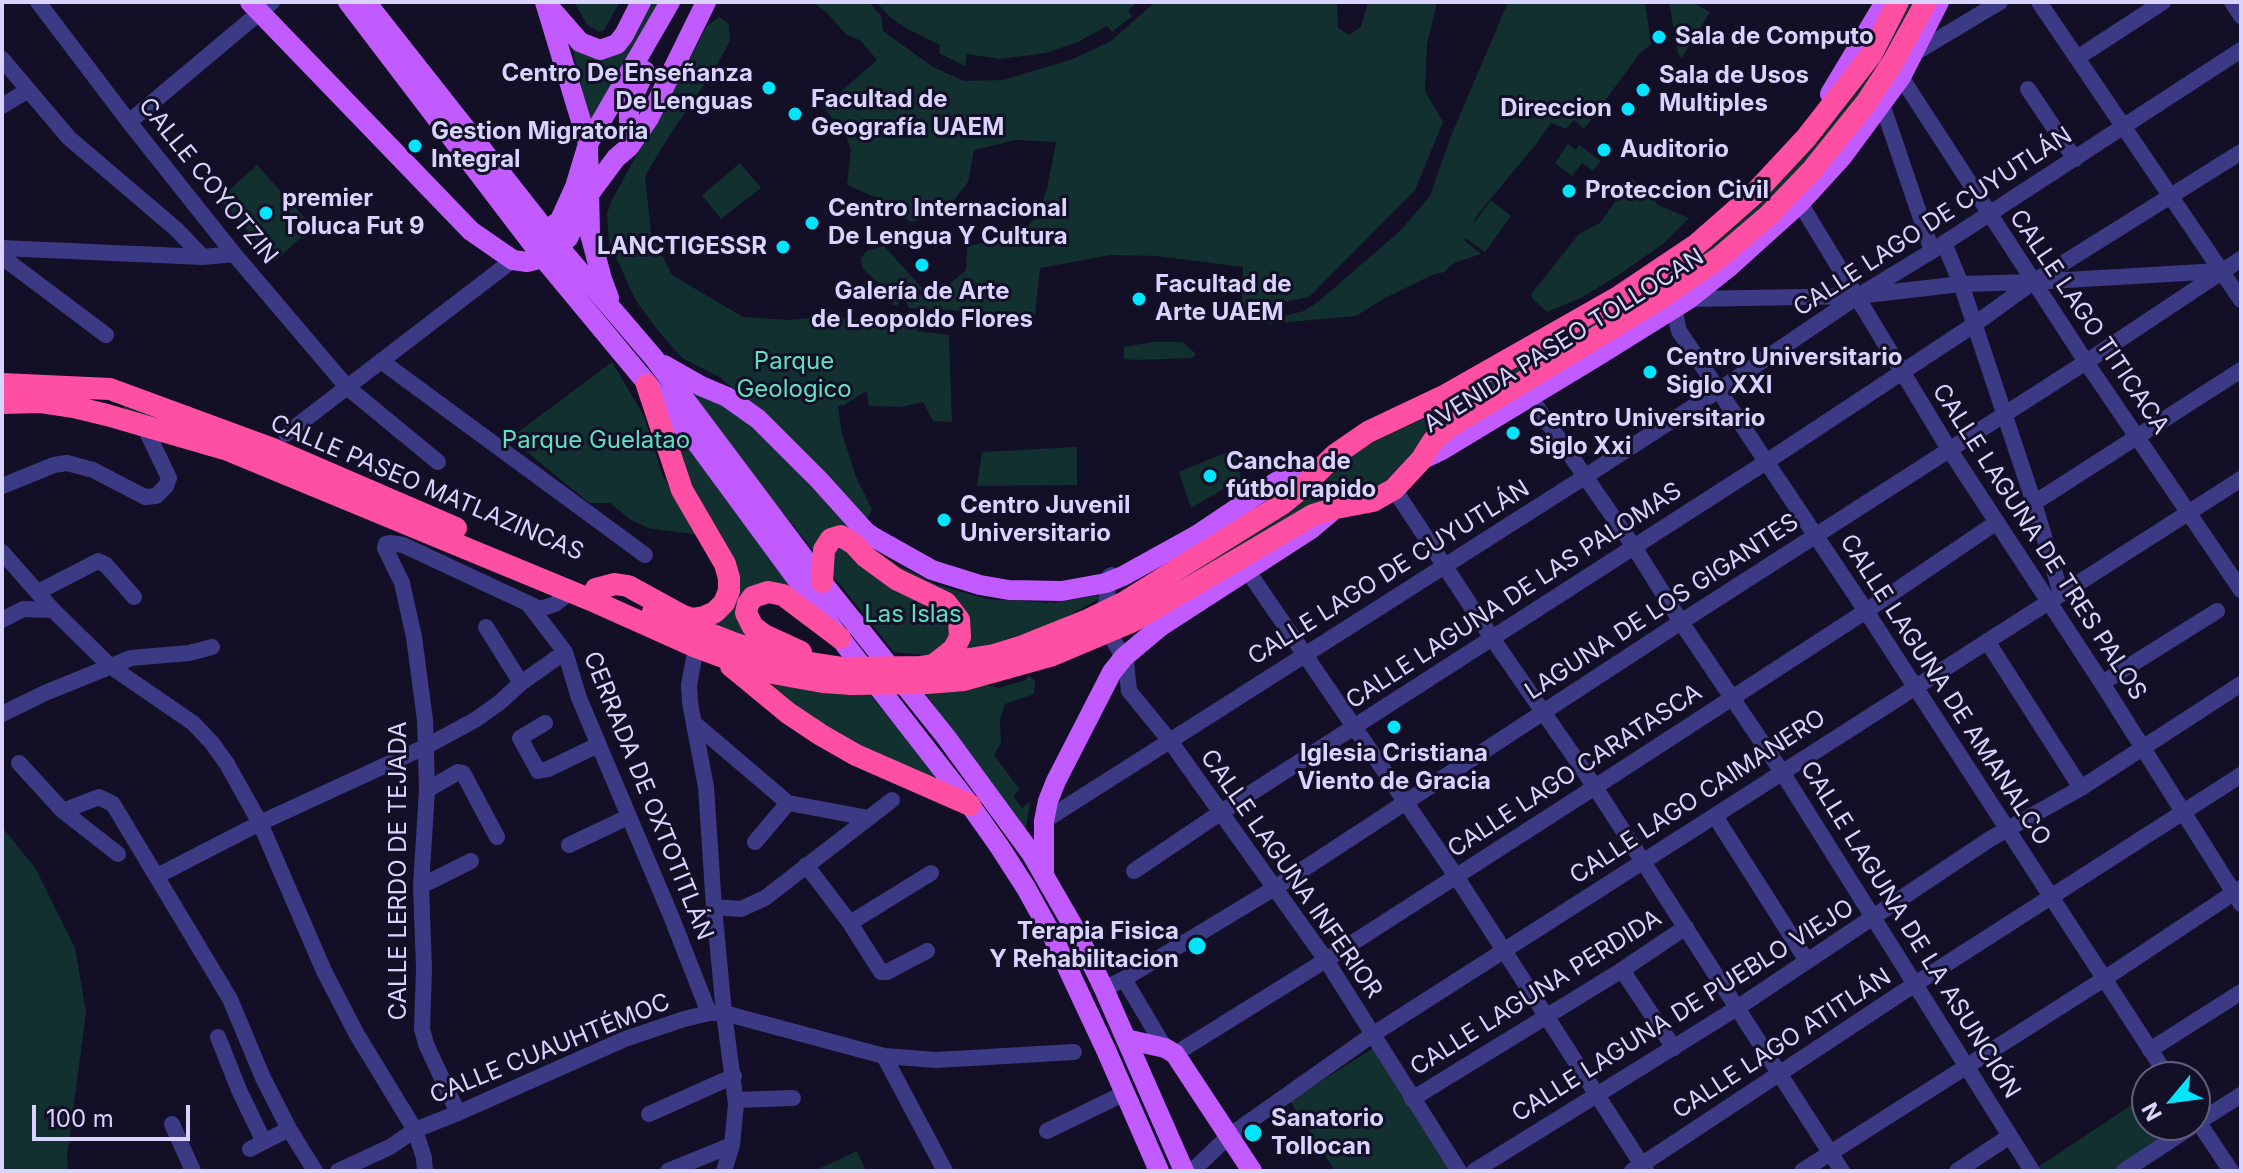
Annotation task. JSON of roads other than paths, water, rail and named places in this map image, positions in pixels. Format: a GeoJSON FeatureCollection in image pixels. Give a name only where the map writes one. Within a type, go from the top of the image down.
{"type":"FeatureCollection","features":[{"type":"Feature","properties":{"kind":"highway","name":"AVENIDA PASEO TOLLOCAN"},"geometry":{"type":"LineString","coordinates":[[927,672],[1023,646],[1123,603],[1282,504],[1336,454],[1368,432],[1428,405],[1620,296],[1696,245],[1725,222],[1780,168],[1854,78],[1876,45],[1898,2]]}},
{"type":"Feature","properties":{"kind":"highway","name":"AVENIDA PASEO TOLLOCAN"},"geometry":{"type":"LineString","coordinates":[[707,651],[761,671],[823,682],[840,672],[927,672],[964,680],[1148,624],[1300,521],[1336,508],[1373,501],[1394,489],[1421,460],[1433,441],[1449,427],[1724,262],[1837,141],[1893,62],[1926,2]]}},
{"type":"Feature","properties":{"kind":"highway","name":"CALLE PASEO MATLAZINCAS"},"geometry":{"type":"LineString","coordinates":[[2,384],[110,389],[273,449],[596,589],[608,585],[635,589],[650,604]]}},
{"type":"Feature","properties":{"kind":"highway"},"geometry":{"type":"LineString","coordinates":[[647,385],[682,490],[725,564],[729,585],[727,597],[720,608],[698,619],[650,604]]}},
{"type":"Feature","properties":{"kind":"highway","name":"CALLE PASEO MATLAZINCAS"},"geometry":{"type":"LineString","coordinates":[[2,403],[41,402],[74,407],[228,450],[707,651]]}},
{"type":"Feature","properties":{"kind":"highway"},"geometry":{"type":"LineString","coordinates":[[822,582],[824,550],[831,539],[841,536],[896,579],[946,603],[959,620],[960,637],[954,649],[927,672]]}},
{"type":"Feature","properties":{"kind":"highway"},"geometry":{"type":"LineString","coordinates":[[840,638],[779,593],[761,593],[748,604],[747,618],[757,631],[840,672]]}},
{"type":"Feature","properties":{"kind":"highway"},"geometry":{"type":"LineString","coordinates":[[650,604],[736,644],[840,672]]}},
{"type":"Feature","properties":{"kind":"highway"},"geometry":{"type":"LineString","coordinates":[[707,651],[821,735],[856,755],[970,805]]}},
{"type":"Feature","properties":{"kind":"main road"},"geometry":{"type":"LineString","coordinates":[[348,2],[545,245],[647,385],[699,446],[840,638],[970,805],[1026,888],[1053,937],[1159,1171]]}},
{"type":"Feature","properties":{"kind":"main road"},"geometry":{"type":"LineString","coordinates":[[366,2],[524,204],[545,245],[615,313],[654,358],[822,582],[946,737],[1044,873],[1104,989],[1184,1171]]}},
{"type":"Feature","properties":{"kind":"main road"},"geometry":{"type":"LineString","coordinates":[[545,2],[588,144],[590,234],[615,313]]}},
{"type":"Feature","properties":{"kind":"main road"},"geometry":{"type":"LineString","coordinates":[[545,2],[580,42],[600,50],[617,44],[641,2]]}},
{"type":"Feature","properties":{"kind":"main road"},"geometry":{"type":"LineString","coordinates":[[261,6],[471,231],[513,260],[535,261],[569,201],[588,144],[670,2]]}},
{"type":"Feature","properties":{"kind":"main road"},"geometry":{"type":"LineString","coordinates":[[629,147],[629,106],[683,2]]}},
{"type":"Feature","properties":{"kind":"main road"},"geometry":{"type":"LineString","coordinates":[[545,245],[568,238],[590,193],[649,118],[706,2]]}},
{"type":"Feature","properties":{"kind":"main road","name":"AVENIDA PASEO TOLLOCAN"},"geometry":{"type":"LineString","coordinates":[[1399,418],[1437,391],[1610,294],[1664,258],[1719,214],[1777,161],[1813,121],[1885,2]]}},
{"type":"Feature","properties":{"kind":"main road","name":"AVENIDA PASEO TOLLOCAN"},"geometry":{"type":"LineString","coordinates":[[1421,460],[1682,303],[1724,262],[1800,203],[1842,157],[1901,77],[1939,2]]}},
{"type":"Feature","properties":{"kind":"main road"},"geometry":{"type":"LineString","coordinates":[[524,204],[544,211],[559,208],[569,201]]}},
{"type":"Feature","properties":{"kind":"main road"},"geometry":{"type":"LineString","coordinates":[[654,358],[701,386],[727,397],[758,419],[875,538],[932,570],[980,585],[1009,590],[1062,591],[1106,583],[1197,535],[1276,482],[1320,468]]}},
{"type":"Feature","properties":{"kind":"main road"},"geometry":{"type":"LineString","coordinates":[[1044,873],[1044,821],[1056,781],[1112,672],[1148,624],[1247,570],[1311,529],[1336,508]]}},
{"type":"Feature","properties":{"kind":"main road"},"geometry":{"type":"LineString","coordinates":[[1126,1039],[1170,1051],[1252,1171]]}},
{"type":"Feature","properties":{"kind":"street","name":"CALLE COYOTZIN"},"geometry":{"type":"LineString","coordinates":[[38,2],[234,254],[347,387],[438,462]]}},
{"type":"Feature","properties":{"kind":"street"},"geometry":{"type":"LineString","coordinates":[[1915,53],[2000,2]]}},
{"type":"Feature","properties":{"kind":"street"},"geometry":{"type":"LineString","coordinates":[[2039,2],[2241,300]]}},
{"type":"Feature","properties":{"kind":"street"},"geometry":{"type":"LineString","coordinates":[[2077,58],[2163,2]]}},
{"type":"Feature","properties":{"kind":"street"},"geometry":{"type":"LineString","coordinates":[[2232,2],[2241,16]]}},
{"type":"Feature","properties":{"kind":"street"},"geometry":{"type":"LineString","coordinates":[[129,122],[261,6]]}},
{"type":"Feature","properties":{"kind":"street","name":"CALLE LAGO DE CUYUTLÁN"},"geometry":{"type":"LineString","coordinates":[[1044,821],[1586,476],[1858,296],[1989,215],[2241,50]]}},
{"type":"Feature","properties":{"kind":"street"},"geometry":{"type":"LineString","coordinates":[[2,59],[69,138],[176,229],[203,257]]}},
{"type":"Feature","properties":{"kind":"street","name":"CALLE LAGO TITICACA"},"geometry":{"type":"LineString","coordinates":[[1901,77],[2086,362],[2240,587]]}},
{"type":"Feature","properties":{"kind":"street"},"geometry":{"type":"LineString","coordinates":[[2028,89],[2075,159]]}},
{"type":"Feature","properties":{"kind":"street"},"geometry":{"type":"LineString","coordinates":[[2,106],[27,91]]}},
{"type":"Feature","properties":{"kind":"street"},"geometry":{"type":"LineString","coordinates":[[1882,104],[1938,247],[1961,284],[2034,503],[2055,597]]}},
{"type":"Feature","properties":{"kind":"street","name":"CALLE LAGUNA DE LAS PALOMAS"},"geometry":{"type":"LineString","coordinates":[[1134,871],[1902,373],[2033,282],[2241,152]]}},
{"type":"Feature","properties":{"kind":"street","name":"CALLE LAGUNA DE TRES PALOS"},"geometry":{"type":"LineString","coordinates":[[1800,203],[1949,449],[1997,522],[2055,597],[2102,683],[2239,895]]}},
{"type":"Feature","properties":{"kind":"street"},"geometry":{"type":"LineString","coordinates":[[2,248],[203,257],[234,254]]}},
{"type":"Feature","properties":{"kind":"street"},"geometry":{"type":"LineString","coordinates":[[2,257],[106,335]]}},
{"type":"Feature","properties":{"kind":"street","name":"LAGUNA DE LOS GIGANTES"},"geometry":{"type":"LineString","coordinates":[[1104,989],[1273,889],[2241,259]]}},
{"type":"Feature","properties":{"kind":"street"},"geometry":{"type":"LineString","coordinates":[[286,434],[513,260]]}},
{"type":"Feature","properties":{"kind":"street"},"geometry":{"type":"LineString","coordinates":[[1682,303],[1858,296],[1961,284],[2241,270]]}},
{"type":"Feature","properties":{"kind":"street","name":"CALLE LAGUNA DE AMANALCO"},"geometry":{"type":"LineString","coordinates":[[1682,303],[1679,331],[1866,611],[2157,1061]]}},
{"type":"Feature","properties":{"kind":"street"},"geometry":{"type":"LineString","coordinates":[[1654,320],[1679,331]]}},
{"type":"Feature","properties":{"kind":"street"},"geometry":{"type":"LineString","coordinates":[[381,361],[645,555]]}},
{"type":"Feature","properties":{"kind":"street"},"geometry":{"type":"LineString","coordinates":[[2034,503],[2241,370]]}},
{"type":"Feature","properties":{"kind":"street","name":"CALLE LAGUNA DE LA ASUNCIÓN"},"geometry":{"type":"LineString","coordinates":[[1530,397],[1634,547],[1782,772],[2032,1171]]}},
{"type":"Feature","properties":{"kind":"street"},"geometry":{"type":"LineString","coordinates":[[2,486],[54,465],[67,463],[93,470],[145,497],[156,496],[169,478],[144,426]]}},
{"type":"Feature","properties":{"kind":"street","name":"CALLE LAGO CAIMANERO"},"geometry":{"type":"LineString","coordinates":[[1192,1171],[1229,1136],[1372,1035],[2241,479]]}},
{"type":"Feature","properties":{"kind":"street"},"geometry":{"type":"LineString","coordinates":[[1394,489],[1595,787],[1842,1171]]}},
{"type":"Feature","properties":{"kind":"street","name":"CALLE LAGO CARATASCA"},"geometry":{"type":"LineString","coordinates":[[1170,1051],[1326,960],[1866,611],[1997,522]]}},
{"type":"Feature","properties":{"kind":"street","name":"CALLE LERDO DE TEJADA"},"geometry":{"type":"LineString","coordinates":[[458,1113],[422,1029],[424,969],[421,886],[427,790],[425,720],[414,637],[402,583],[385,550],[386,544],[403,545],[529,605]]}},
{"type":"Feature","properties":{"kind":"street"},"geometry":{"type":"LineString","coordinates":[[2,553],[53,610],[110,666],[193,723],[212,743],[237,780],[260,823],[324,971],[356,1033],[415,1130],[425,1171]]}},
{"type":"Feature","properties":{"kind":"street","name":"CALLE LAGUNA INFERIOR"},"geometry":{"type":"LineString","coordinates":[[1139,558],[1109,577],[1104,624],[1126,662],[1129,691],[1170,741],[1326,960],[1459,1171]]}},
{"type":"Feature","properties":{"kind":"street"},"geometry":{"type":"LineString","coordinates":[[38,592],[98,561],[106,565],[134,597]]}},
{"type":"Feature","properties":{"kind":"street"},"geometry":{"type":"LineString","coordinates":[[1247,570],[1548,1016],[1640,1169]]}},
{"type":"Feature","properties":{"kind":"street"},"geometry":{"type":"LineString","coordinates":[[529,605],[547,608],[570,592]]}},
{"type":"Feature","properties":{"kind":"street","name":"CERRADA DE OXTOTITLÁN"},"geometry":{"type":"LineString","coordinates":[[529,605],[565,652],[579,698],[628,817],[717,1013]]}},
{"type":"Feature","properties":{"kind":"street"},"geometry":{"type":"LineString","coordinates":[[2,620],[23,609],[53,610]]}},
{"type":"Feature","properties":{"kind":"street"},"geometry":{"type":"LineString","coordinates":[[2102,683],[2217,611]]}},
{"type":"Feature","properties":{"kind":"street"},"geometry":{"type":"LineString","coordinates":[[486,627],[521,683]]}},
{"type":"Feature","properties":{"kind":"street"},"geometry":{"type":"LineString","coordinates":[[1987,641],[2081,788]]}},
{"type":"Feature","properties":{"kind":"street"},"geometry":{"type":"LineString","coordinates":[[2,714],[110,666],[144,655],[189,653],[212,647]]}},
{"type":"Feature","properties":{"kind":"street"},"geometry":{"type":"LineString","coordinates":[[707,651],[689,685],[706,787],[717,1013],[734,1076],[736,1100],[736,1125],[724,1171]]}},
{"type":"Feature","properties":{"kind":"street"},"geometry":{"type":"LineString","coordinates":[[157,876],[475,720],[565,652]]}},
{"type":"Feature","properties":{"kind":"street","name":"CALLE LAGUNA DE PUEBLO VIEJO"},"geometry":{"type":"LineString","coordinates":[[1474,1171],[1737,1008],[1990,839],[2081,788],[2241,684]]}},
{"type":"Feature","properties":{"kind":"street"},"geometry":{"type":"LineString","coordinates":[[545,723],[520,738],[538,771],[598,745]]}},
{"type":"Feature","properties":{"kind":"street"},"geometry":{"type":"LineString","coordinates":[[694,723],[788,803],[869,818]]}},
{"type":"Feature","properties":{"kind":"street"},"geometry":{"type":"LineString","coordinates":[[19,763],[63,811],[118,854]]}},
{"type":"Feature","properties":{"kind":"street"},"geometry":{"type":"LineString","coordinates":[[427,790],[458,772],[463,773],[497,837]]}},
{"type":"Feature","properties":{"kind":"street","name":"CALLE LAGO ATITLÁN"},"geometry":{"type":"LineString","coordinates":[[1640,1169],[1915,984],[2241,775]]}},
{"type":"Feature","properties":{"kind":"street"},"geometry":{"type":"LineString","coordinates":[[63,811],[99,797],[113,804],[230,999],[263,1078],[315,1171]]}},
{"type":"Feature","properties":{"kind":"street"},"geometry":{"type":"LineString","coordinates":[[714,907],[741,909],[752,905],[783,885],[892,800]]}},
{"type":"Feature","properties":{"kind":"street"},"geometry":{"type":"LineString","coordinates":[[755,842],[788,803]]}},
{"type":"Feature","properties":{"kind":"street"},"geometry":{"type":"LineString","coordinates":[[1715,816],[1807,961]]}},
{"type":"Feature","properties":{"kind":"street"},"geometry":{"type":"LineString","coordinates":[[569,845],[628,817]]}},
{"type":"Feature","properties":{"kind":"street"},"geometry":{"type":"LineString","coordinates":[[421,886],[471,861]]}},
{"type":"Feature","properties":{"kind":"street"},"geometry":{"type":"LineString","coordinates":[[806,865],[850,923],[881,972],[887,972],[927,951]]}},
{"type":"Feature","properties":{"kind":"street"},"geometry":{"type":"LineString","coordinates":[[850,923],[931,873]]}},
{"type":"Feature","properties":{"kind":"street"},"geometry":{"type":"LineString","coordinates":[[1802,1171],[2239,895]]}},
{"type":"Feature","properties":{"kind":"street","name":"CALLE LAGUNA PERDIDA"},"geometry":{"type":"LineString","coordinates":[[1412,1099],[1686,927]]}},
{"type":"Feature","properties":{"kind":"street"},"geometry":{"type":"LineString","coordinates":[[1622,970],[1674,1048]]}},
{"type":"Feature","properties":{"kind":"street"},"geometry":{"type":"LineString","coordinates":[[1124,979],[1170,1051]]}},
{"type":"Feature","properties":{"kind":"street"},"geometry":{"type":"LineString","coordinates":[[2150,1050],[2241,992]]}},
{"type":"Feature","properties":{"kind":"street"},"geometry":{"type":"LineString","coordinates":[[717,1013],[884,1056],[936,1060],[1074,1052]]}},
{"type":"Feature","properties":{"kind":"street","name":"CALLE CUAUHTÉMOC"},"geometry":{"type":"LineString","coordinates":[[338,1171],[390,1147],[415,1130],[625,1039],[684,1019],[717,1013]]}},
{"type":"Feature","properties":{"kind":"street"},"geometry":{"type":"LineString","coordinates":[[218,1037],[257,1146],[289,1129]]}},
{"type":"Feature","properties":{"kind":"street"},"geometry":{"type":"LineString","coordinates":[[884,1056],[945,1171]]}},
{"type":"Feature","properties":{"kind":"street"},"geometry":{"type":"LineString","coordinates":[[649,1114],[734,1076]]}},
{"type":"Feature","properties":{"kind":"street"},"geometry":{"type":"LineString","coordinates":[[1047,1131],[1125,1093]]}},
{"type":"Feature","properties":{"kind":"street"},"geometry":{"type":"LineString","coordinates":[[2211,1113],[2241,1095]]}},
{"type":"Feature","properties":{"kind":"street"},"geometry":{"type":"LineString","coordinates":[[736,1100],[793,1098]]}},
{"type":"Feature","properties":{"kind":"street"},"geometry":{"type":"LineString","coordinates":[[172,1124],[193,1171]]}},
{"type":"Feature","properties":{"kind":"street"},"geometry":{"type":"LineString","coordinates":[[1957,1171],[2010,1136]]}},
{"type":"Feature","properties":{"kind":"street"},"geometry":{"type":"LineString","coordinates":[[2124,1171],[2168,1141]]}},
{"type":"Feature","properties":{"kind":"street"},"geometry":{"type":"LineString","coordinates":[[2210,1141],[2231,1171]]}},
{"type":"Feature","properties":{"kind":"street"},"geometry":{"type":"LineString","coordinates":[[668,1171],[732,1145]]}},
{"type":"Feature","properties":{"kind":"place","name":"Sala de Computo"},"geometry":{"type":"Point","coordinates":[1659,37]}},
{"type":"Feature","properties":{"kind":"place","name":"Centro De Enseñanza De Lenguas"},"geometry":{"type":"Point","coordinates":[769,88]}},
{"type":"Feature","properties":{"kind":"place","name":"Sala de Usos Multiples"},"geometry":{"type":"Point","coordinates":[1643,90]}},
{"type":"Feature","properties":{"kind":"place","name":"Direccion"},"geometry":{"type":"Point","coordinates":[1628,109]}},
{"type":"Feature","properties":{"kind":"place","name":"Facultad de Geografía UAEM"},"geometry":{"type":"Point","coordinates":[795,114]}},
{"type":"Feature","properties":{"kind":"place","name":"Gestion Migratoria Integral"},"geometry":{"type":"Point","coordinates":[415,146]}},
{"type":"Feature","properties":{"kind":"place","name":"Auditorio"},"geometry":{"type":"Point","coordinates":[1604,150]}},
{"type":"Feature","properties":{"kind":"place","name":"Proteccion Civil"},"geometry":{"type":"Point","coordinates":[1569,191]}},
{"type":"Feature","properties":{"kind":"place","name":"premier Toluca Fut 9"},"geometry":{"type":"Point","coordinates":[266,213]}},
{"type":"Feature","properties":{"kind":"place","name":"Centro Internacional De Lengua Y Cultura"},"geometry":{"type":"Point","coordinates":[812,223]}},
{"type":"Feature","properties":{"kind":"place","name":"LANCTIGESSR"},"geometry":{"type":"Point","coordinates":[783,247]}},
{"type":"Feature","properties":{"kind":"place","name":"Galería de Arte de Leopoldo Flores"},"geometry":{"type":"Point","coordinates":[922,265]}},
{"type":"Feature","properties":{"kind":"place","name":"Facultad de Arte UAEM"},"geometry":{"type":"Point","coordinates":[1139,299]}},
{"type":"Feature","properties":{"kind":"place","name":"Centro Universitario Siglo XXI"},"geometry":{"type":"Point","coordinates":[1650,372]}},
{"type":"Feature","properties":{"kind":"place","name":"Centro Universitario Siglo Xxi"},"geometry":{"type":"Point","coordinates":[1513,433]}},
{"type":"Feature","properties":{"kind":"place","name":"Cancha de fútbol rapido"},"geometry":{"type":"Point","coordinates":[1210,476]}},
{"type":"Feature","properties":{"kind":"place","name":"Centro Juvenil Universitario"},"geometry":{"type":"Point","coordinates":[944,520]}},
{"type":"Feature","properties":{"kind":"place","name":"Iglesia Cristiana Viento de Gracia"},"geometry":{"type":"Point","coordinates":[1394,727]}},
{"type":"Feature","properties":{"kind":"place","name":"Terapia Fisica Y Rehabilitacion"},"geometry":{"type":"Point","coordinates":[1197,946]}},
{"type":"Feature","properties":{"kind":"place","name":"Sanatorio Tollocan"},"geometry":{"type":"Point","coordinates":[1253,1133]}},
{"type":"Feature","properties":{"kind":"park label","name":"Parque Geologico"},"geometry":{"type":"Point","coordinates":[794,376]}},
{"type":"Feature","properties":{"kind":"park label","name":"Parque Guelatao"},"geometry":{"type":"Point","coordinates":[596,441]}},
{"type":"Feature","properties":{"kind":"park label","name":"Las Islas"},"geometry":{"type":"Point","coordinates":[913,615]}}]}
